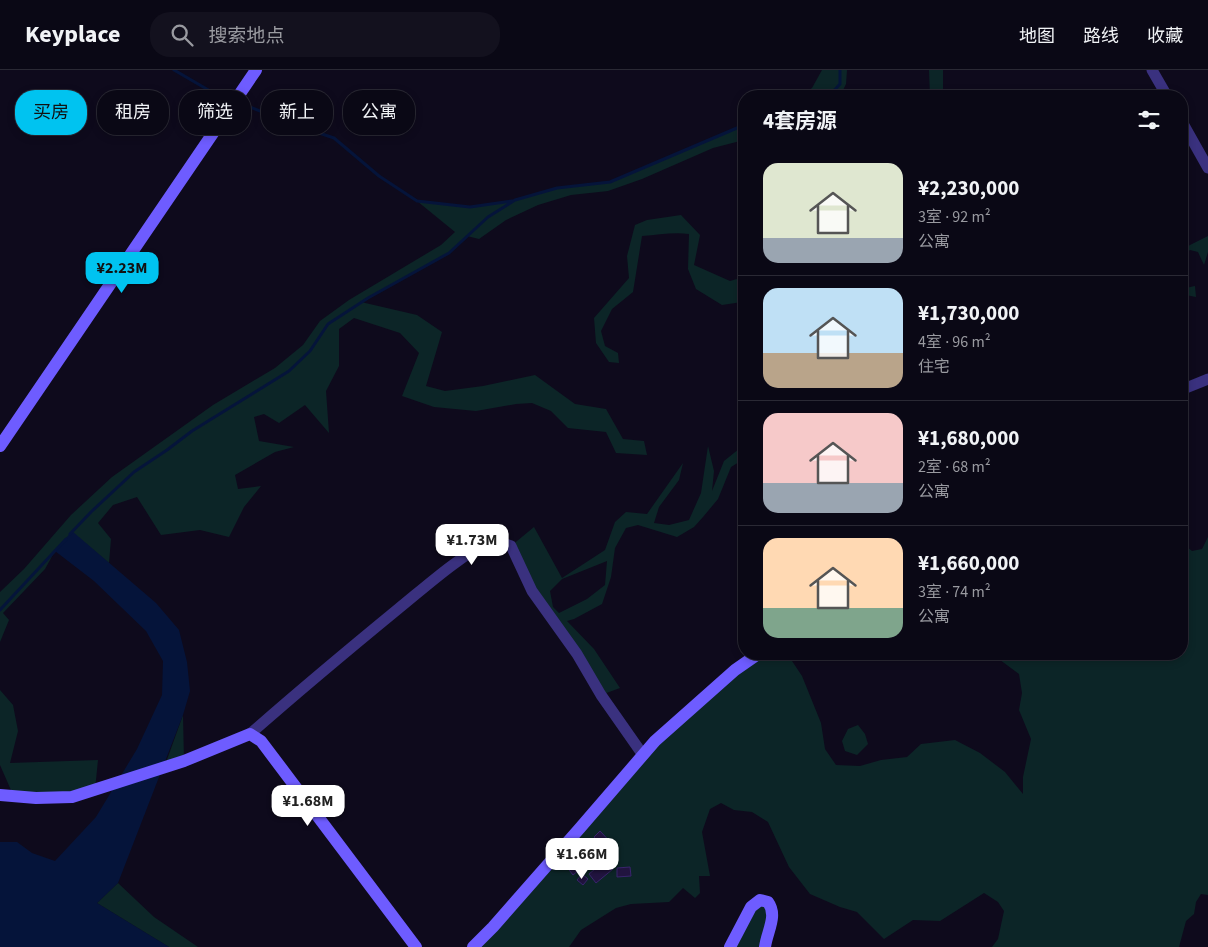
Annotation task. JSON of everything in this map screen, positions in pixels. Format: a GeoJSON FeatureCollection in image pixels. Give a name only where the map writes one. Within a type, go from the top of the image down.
{"type":"FeatureCollection","features":[{"type":"Feature","properties":{"kind":"street"},"geometry":{"type":"LineString","coordinates":[[1152,70],[1164,90]]}},
{"type":"Feature","properties":{"kind":"street"},"geometry":{"type":"LineString","coordinates":[[0,446],[253,74]]}},
{"type":"Feature","properties":{"kind":"street"},"geometry":{"type":"LineString","coordinates":[[1188,132],[1208,168]]}},
{"type":"Feature","properties":{"kind":"street"},"geometry":{"type":"LineString","coordinates":[[1188,387],[1208,379]]}},
{"type":"Feature","properties":{"kind":"street"},"geometry":{"type":"LineString","coordinates":[[0,795],[36,798],[72,797],[184,761],[250,734],[314,677],[446,569],[493,539],[511,546],[532,591],[577,654],[601,695],[643,755]]}},
{"type":"Feature","properties":{"kind":"street"},"geometry":{"type":"LineString","coordinates":[[473,947],[493,927],[643,755],[677,720],[749,660]]}},
{"type":"Feature","properties":{"kind":"street"},"geometry":{"type":"LineString","coordinates":[[250,734],[261,742],[416,947]]}},
{"type":"Feature","properties":{"kind":"street"},"geometry":{"type":"LineString","coordinates":[[730,947],[752,907],[760,900],[768,902],[772,909],[773,917],[765,947]]}},
{"type":"Feature","properties":{"kind":"green space"},"geometry":{"type":"Polygon","coordinates":[[[822,70],[847,70],[846,84],[843,90],[809,90],[822,70]]]}},
{"type":"Feature","properties":{"kind":"green space"},"geometry":{"type":"Polygon","coordinates":[[[929,70],[943,70],[943,90],[930,90],[929,70]]]}},
{"type":"Feature","properties":{"kind":"green space"},"geometry":{"type":"Polygon","coordinates":[[[738,127],[738,142],[713,148],[642,179],[608,191],[571,195],[538,205],[506,220],[479,239],[467,236],[449,253],[361,302],[417,315],[442,332],[426,386],[445,391],[483,386],[535,375],[575,404],[606,409],[623,439],[644,441],[647,455],[616,453],[606,432],[568,428],[551,411],[532,403],[476,411],[434,407],[402,396],[419,353],[400,333],[354,318],[339,329],[339,366],[326,391],[329,433],[305,405],[279,423],[264,414],[254,417],[259,441],[294,447],[275,452],[235,475],[238,489],[261,486],[244,507],[229,537],[200,530],[161,535],[137,497],[113,505],[98,523],[111,539],[109,563],[72,532],[55,551],[45,569],[3,613],[9,620],[0,642],[0,592],[24,569],[71,515],[112,477],[213,405],[275,368],[303,345],[320,321],[349,300],[441,245],[455,232],[417,201],[470,207],[515,200],[557,188],[610,182],[738,127]]]}},
{"type":"Feature","properties":{"kind":"green space"},"geometry":{"type":"Polygon","coordinates":[[[681,215],[700,235],[694,265],[730,281],[738,279],[738,303],[722,305],[696,289],[688,269],[689,234],[671,233],[642,236],[633,292],[612,309],[601,331],[605,346],[618,353],[619,363],[609,362],[596,343],[594,318],[629,278],[627,256],[635,225],[647,220],[681,215]]]}},
{"type":"Feature","properties":{"kind":"green space"},"geometry":{"type":"Polygon","coordinates":[[[1208,236],[1208,252],[1204,265],[1198,252],[1190,250],[1188,252],[1188,246],[1208,236]]]}},
{"type":"Feature","properties":{"kind":"green space"},"geometry":{"type":"Polygon","coordinates":[[[1195,286],[1196,297],[1188,295],[1188,288],[1195,286]]]}},
{"type":"Feature","properties":{"kind":"green space"},"geometry":{"type":"Polygon","coordinates":[[[708,446],[714,471],[712,491],[724,461],[738,450],[738,463],[731,467],[718,499],[694,527],[677,537],[638,525],[626,528],[615,548],[611,577],[602,604],[567,621],[594,649],[620,688],[601,695],[551,619],[511,546],[534,527],[562,578],[605,550],[615,522],[626,512],[647,514],[683,463],[679,480],[659,507],[654,523],[669,525],[689,520],[701,493],[708,446]],[[607,561],[562,579],[550,591],[553,607],[559,613],[587,599],[605,585],[607,561]]]}},
{"type":"Feature","properties":{"kind":"green space"},"geometry":{"type":"Polygon","coordinates":[[[1208,537],[1208,895],[1201,894],[1196,902],[1194,914],[1186,921],[1179,947],[992,947],[998,939],[1004,911],[998,902],[984,893],[940,921],[913,920],[884,939],[857,912],[810,894],[789,867],[768,822],[752,812],[734,810],[721,803],[710,809],[702,832],[710,876],[699,876],[700,893],[695,898],[683,888],[669,902],[631,904],[616,908],[581,930],[569,947],[473,947],[655,741],[749,660],[792,661],[802,676],[821,723],[825,749],[836,765],[860,766],[881,760],[907,757],[921,744],[955,740],[980,753],[1005,772],[1023,794],[1023,777],[1031,739],[1019,710],[1022,693],[1019,674],[1000,660],[1188,660],[1188,548],[1192,551],[1202,549],[1208,537]]]}},
{"type":"Feature","properties":{"kind":"green space"},"geometry":{"type":"Polygon","coordinates":[[[0,690],[13,705],[18,731],[10,763],[98,760],[95,790],[14,797],[0,765],[0,690]]]}},
{"type":"Feature","properties":{"kind":"green space"},"geometry":{"type":"Polygon","coordinates":[[[183,715],[184,761],[164,768],[183,715]]]}},
{"type":"Feature","properties":{"kind":"green space"},"geometry":{"type":"Polygon","coordinates":[[[858,725],[865,734],[868,744],[857,755],[845,751],[842,741],[848,729],[858,725]]]}},
{"type":"Feature","properties":{"kind":"green space"},"geometry":{"type":"Polygon","coordinates":[[[118,883],[154,917],[198,947],[169,947],[97,903],[118,883]]]}},
{"type":"Feature","properties":{"kind":"green space"},"geometry":{"type":"Polygon","coordinates":[[[768,902],[765,947],[730,947],[751,907],[768,902]]]}},
{"type":"Feature","properties":{"kind":"water"},"geometry":{"type":"Polygon","coordinates":[[[72,531],[156,603],[179,630],[187,662],[190,691],[183,715],[118,883],[97,903],[169,947],[0,947],[0,842],[17,842],[32,853],[55,861],[96,817],[137,749],[162,695],[163,661],[146,631],[94,581],[55,551],[72,531]]]}},
{"type":"Feature","properties":{"kind":"building"},"geometry":{"type":"Polygon","coordinates":[[[600,831],[614,846],[607,852],[594,837],[600,831]]]}},
{"type":"Feature","properties":{"kind":"building"},"geometry":{"type":"Polygon","coordinates":[[[570,858],[579,870],[573,875],[563,862],[570,858]]]}},
{"type":"Feature","properties":{"kind":"building"},"geometry":{"type":"Polygon","coordinates":[[[606,860],[613,869],[596,883],[589,874],[606,860]]]}},
{"type":"Feature","properties":{"kind":"building"},"geometry":{"type":"Polygon","coordinates":[[[630,867],[631,876],[617,877],[617,868],[630,867]]]}},
{"type":"Feature","properties":{"kind":"building"},"geometry":{"type":"Polygon","coordinates":[[[582,874],[588,879],[583,885],[577,880],[582,874]]]}},
{"type":"Feature","properties":{"kind":"waterway"},"geometry":{"type":"LineString","coordinates":[[174,70],[208,90]]}},
{"type":"Feature","properties":{"kind":"waterway"},"geometry":{"type":"LineString","coordinates":[[834,90],[840,84],[840,70]]}},
{"type":"Feature","properties":{"kind":"waterway"},"geometry":{"type":"LineString","coordinates":[[251,108],[334,138],[379,176],[417,201],[470,207],[512,201]]}},
{"type":"Feature","properties":{"kind":"waterway"},"geometry":{"type":"LineString","coordinates":[[70,534],[134,472],[192,431],[289,371],[310,351],[328,324],[368,298],[449,253],[488,217],[515,200],[557,188],[610,182],[738,128]]}},
{"type":"Feature","properties":{"kind":"waterway"},"geometry":{"type":"LineString","coordinates":[[0,610],[66,539]]}}]}
